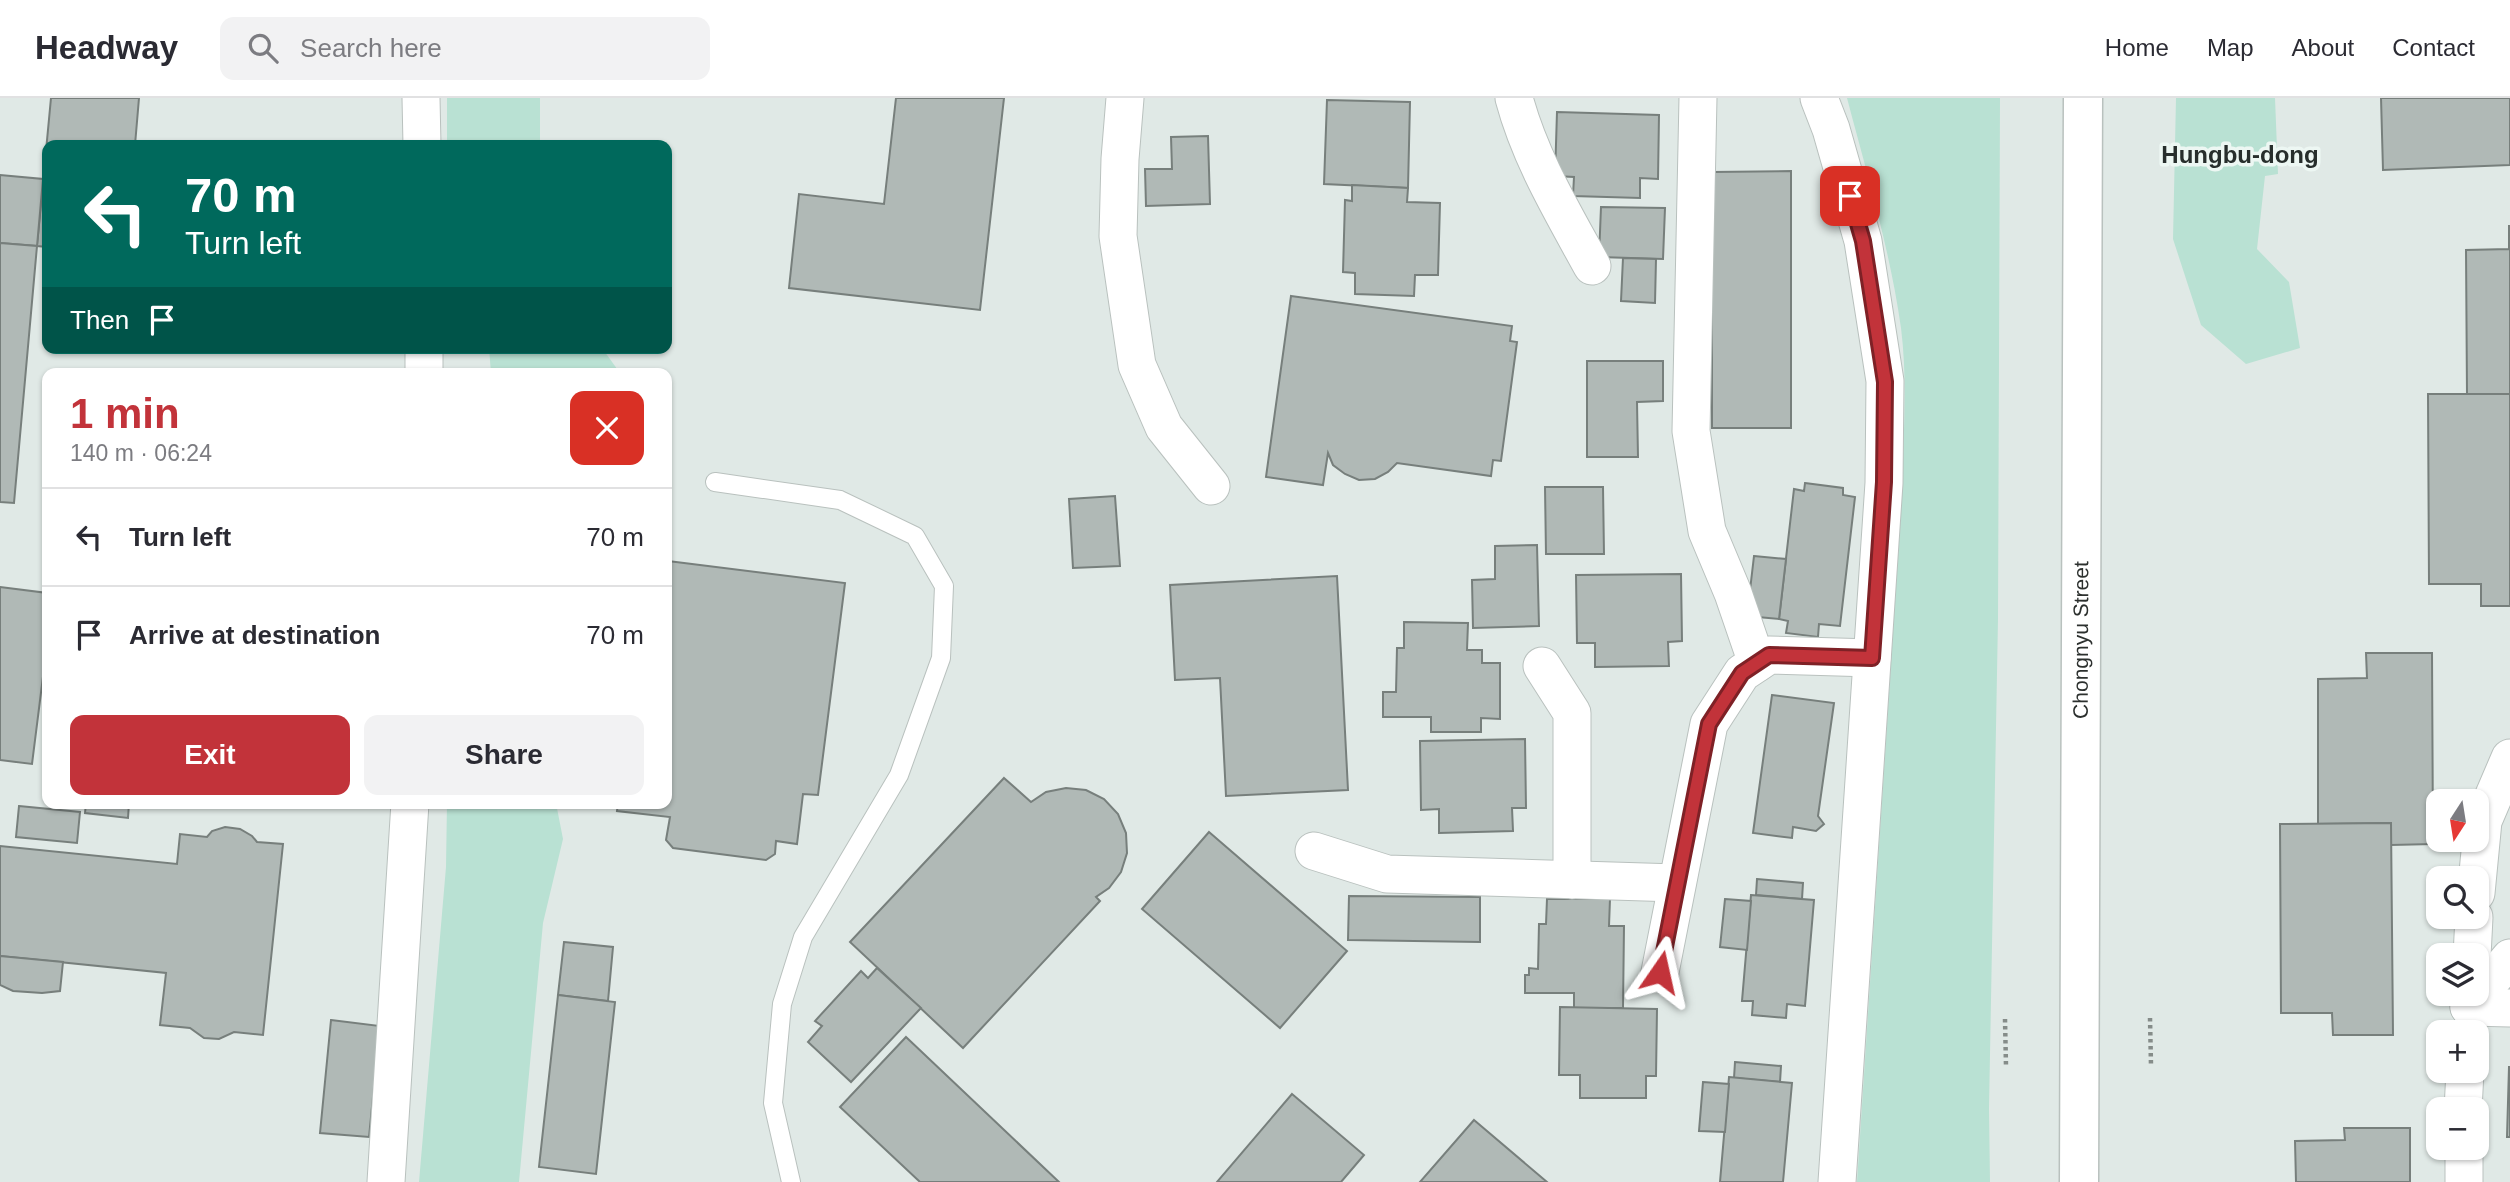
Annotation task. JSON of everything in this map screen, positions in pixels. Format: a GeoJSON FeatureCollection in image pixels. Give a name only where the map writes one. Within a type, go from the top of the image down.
{"type":"FeatureCollection","features":[{"type":"Feature","properties":{"kind":"main road","name":"Chongnyu Street"},"geometry":{"type":"LineString","coordinates":[[2079,1182],[2083,98]]}},
{"type":"Feature","properties":{"kind":"street"},"geometry":{"type":"LineString","coordinates":[[421,98],[422,140]]}},
{"type":"Feature","properties":{"kind":"street"},"geometry":{"type":"LineString","coordinates":[[1125,98],[1119,159],[1118,236],[1136,365],[1164,427],[1211,486]]}},
{"type":"Feature","properties":{"kind":"street"},"geometry":{"type":"LineString","coordinates":[[1514,98],[1520,121],[1543,177],[1592,266]]}},
{"type":"Feature","properties":{"kind":"street"},"geometry":{"type":"LineString","coordinates":[[1698,98],[1690,431],[1707,531],[1733,593],[1757,663]]}},
{"type":"Feature","properties":{"kind":"street"},"geometry":{"type":"LineString","coordinates":[[1819,98],[1831,129],[1863,241],[1885,382],[1884,482],[1837,1182]]}},
{"type":"Feature","properties":{"kind":"street"},"geometry":{"type":"LineString","coordinates":[[1660,972],[1709,724],[1742,673],[1769,655],[1872,658]]}},
{"type":"Feature","properties":{"kind":"street"},"geometry":{"type":"LineString","coordinates":[[1542,666],[1572,713],[1572,880]]}},
{"type":"Feature","properties":{"kind":"street"},"geometry":{"type":"LineString","coordinates":[[2479,866],[2483,821],[2510,758]]}},
{"type":"Feature","properties":{"kind":"street"},"geometry":{"type":"LineString","coordinates":[[386,1182],[410,809]]}},
{"type":"Feature","properties":{"kind":"street"},"geometry":{"type":"LineString","coordinates":[[1314,851],[1387,874],[1677,883]]}},
{"type":"Feature","properties":{"kind":"street"},"geometry":{"type":"LineString","coordinates":[[2468,1011],[2510,958]]}},
{"type":"Feature","properties":{"kind":"street"},"geometry":{"type":"LineString","coordinates":[[2468,1011],[2510,1008]]}},
{"type":"Feature","properties":{"kind":"street"},"geometry":{"type":"LineString","coordinates":[[2463,1160],[2464,1182]]}},
{"type":"Feature","properties":{"kind":"lane"},"geometry":{"type":"LineString","coordinates":[[715,482],[839,500],[915,536],[944,586],[942,658],[899,775],[803,937],[782,1004],[773,1103],[791,1182]]}},
{"type":"Feature","properties":{"kind":"path"},"geometry":{"type":"LineString","coordinates":[[2150,1018],[2151,1065]]}},
{"type":"Feature","properties":{"kind":"path"},"geometry":{"type":"LineString","coordinates":[[2006,1019],[2006,1066]]}},
{"type":"Feature","properties":{"kind":"green space"},"geometry":{"type":"Polygon","coordinates":[[[447,98],[540,98],[540,140],[447,140],[447,98]]]}},
{"type":"Feature","properties":{"kind":"green space"},"geometry":{"type":"Polygon","coordinates":[[[1847,98],[2000,98],[1998,619],[1990,1182],[1857,1182],[1902,495],[1905,391],[1901,328],[1891,270],[1847,98]]]}},
{"type":"Feature","properties":{"kind":"green space"},"geometry":{"type":"Polygon","coordinates":[[[2176,98],[2275,98],[2278,174],[2265,176],[2257,249],[2289,282],[2300,348],[2246,364],[2201,325],[2173,239],[2176,98]]]}},
{"type":"Feature","properties":{"kind":"green space"},"geometry":{"type":"Polygon","coordinates":[[[489,354],[606,354],[616,368],[491,368],[489,354]]]}},
{"type":"Feature","properties":{"kind":"green space"},"geometry":{"type":"Polygon","coordinates":[[[447,809],[557,809],[563,839],[543,923],[519,1182],[419,1182],[446,867],[447,809]]]}},
{"type":"Feature","properties":{"kind":"building"},"geometry":{"type":"Polygon","coordinates":[[[51,98],[139,98],[135,140],[47,140],[51,98]]]}},
{"type":"Feature","properties":{"kind":"building"},"geometry":{"type":"Polygon","coordinates":[[[896,98],[1004,98],[980,310],[789,288],[799,194],[884,204],[896,98]]]}},
{"type":"Feature","properties":{"kind":"building"},"geometry":{"type":"Polygon","coordinates":[[[2381,98],[2510,98],[2510,165],[2383,170],[2381,98]]]}},
{"type":"Feature","properties":{"kind":"building"},"geometry":{"type":"Polygon","coordinates":[[[1327,100],[1410,102],[1408,188],[1324,184],[1327,100]]]}},
{"type":"Feature","properties":{"kind":"building"},"geometry":{"type":"Polygon","coordinates":[[[1557,112],[1659,115],[1658,179],[1640,178],[1640,198],[1573,196],[1574,177],[1555,176],[1557,112]]]}},
{"type":"Feature","properties":{"kind":"building"},"geometry":{"type":"Polygon","coordinates":[[[1208,136],[1210,204],[1146,206],[1145,169],[1172,169],[1171,137],[1208,136]]]}},
{"type":"Feature","properties":{"kind":"building"},"geometry":{"type":"Polygon","coordinates":[[[1791,171],[1791,428],[1712,428],[1712,172],[1791,171]]]}},
{"type":"Feature","properties":{"kind":"building"},"geometry":{"type":"Polygon","coordinates":[[[0,175],[42,179],[37,246],[0,243],[0,175]]]}},
{"type":"Feature","properties":{"kind":"building"},"geometry":{"type":"Polygon","coordinates":[[[1352,185],[1408,188],[1407,202],[1440,203],[1438,275],[1415,275],[1414,296],[1355,294],[1355,273],[1343,272],[1345,200],[1352,201],[1352,185]]]}},
{"type":"Feature","properties":{"kind":"building"},"geometry":{"type":"Polygon","coordinates":[[[42,193],[42,246],[37,246],[42,193]]]}},
{"type":"Feature","properties":{"kind":"building"},"geometry":{"type":"Polygon","coordinates":[[[1601,207],[1665,208],[1663,259],[1599,257],[1601,207]]]}},
{"type":"Feature","properties":{"kind":"building"},"geometry":{"type":"Polygon","coordinates":[[[2509,226],[2510,394],[2467,394],[2466,250],[2509,249],[2509,226]]]}},
{"type":"Feature","properties":{"kind":"building"},"geometry":{"type":"Polygon","coordinates":[[[0,243],[37,246],[14,503],[0,502],[0,243]]]}},
{"type":"Feature","properties":{"kind":"building"},"geometry":{"type":"Polygon","coordinates":[[[1623,258],[1656,259],[1655,303],[1621,301],[1623,258]]]}},
{"type":"Feature","properties":{"kind":"building"},"geometry":{"type":"Polygon","coordinates":[[[1291,296],[1512,326],[1510,341],[1517,342],[1501,461],[1493,460],[1491,476],[1397,463],[1375,479],[1359,480],[1333,465],[1328,453],[1323,485],[1266,477],[1291,296]]]}},
{"type":"Feature","properties":{"kind":"building"},"geometry":{"type":"Polygon","coordinates":[[[1587,361],[1663,361],[1663,401],[1637,402],[1638,457],[1587,457],[1587,361]]]}},
{"type":"Feature","properties":{"kind":"building"},"geometry":{"type":"Polygon","coordinates":[[[2428,394],[2510,394],[2510,606],[2481,606],[2481,584],[2429,584],[2428,394]]]}},
{"type":"Feature","properties":{"kind":"building"},"geometry":{"type":"Polygon","coordinates":[[[1805,483],[1843,488],[1843,495],[1855,497],[1840,626],[1819,624],[1818,637],[1786,633],[1788,621],[1779,619],[1794,489],[1804,491],[1805,483]]]}},
{"type":"Feature","properties":{"kind":"building"},"geometry":{"type":"Polygon","coordinates":[[[1545,487],[1603,487],[1604,554],[1546,554],[1545,487]]]}},
{"type":"Feature","properties":{"kind":"building"},"geometry":{"type":"Polygon","coordinates":[[[1115,496],[1120,566],[1073,568],[1069,499],[1115,496]]]}},
{"type":"Feature","properties":{"kind":"building"},"geometry":{"type":"Polygon","coordinates":[[[1537,545],[1539,626],[1473,628],[1472,580],[1495,579],[1495,546],[1537,545]]]}},
{"type":"Feature","properties":{"kind":"building"},"geometry":{"type":"Polygon","coordinates":[[[1754,556],[1786,559],[1779,619],[1747,616],[1754,556]]]}},
{"type":"Feature","properties":{"kind":"building"},"geometry":{"type":"Polygon","coordinates":[[[672,561],[845,583],[818,795],[803,794],[797,844],[776,841],[775,854],[766,860],[673,848],[666,840],[670,817],[617,811],[672,809],[672,561]]]}},
{"type":"Feature","properties":{"kind":"building"},"geometry":{"type":"Polygon","coordinates":[[[1681,574],[1682,641],[1668,642],[1669,666],[1595,667],[1595,643],[1577,643],[1576,575],[1681,574]]]}},
{"type":"Feature","properties":{"kind":"building"},"geometry":{"type":"Polygon","coordinates":[[[1337,576],[1348,790],[1226,796],[1220,678],[1175,680],[1170,585],[1337,576]]]}},
{"type":"Feature","properties":{"kind":"building"},"geometry":{"type":"Polygon","coordinates":[[[0,587],[42,592],[42,685],[32,764],[0,760],[0,587]]]}},
{"type":"Feature","properties":{"kind":"building"},"geometry":{"type":"Polygon","coordinates":[[[1404,622],[1468,623],[1467,650],[1482,650],[1482,663],[1500,663],[1500,719],[1481,718],[1481,732],[1431,732],[1431,717],[1383,717],[1383,692],[1396,692],[1397,648],[1404,648],[1404,622]]]}},
{"type":"Feature","properties":{"kind":"building"},"geometry":{"type":"Polygon","coordinates":[[[2366,653],[2432,653],[2433,789],[2426,789],[2426,844],[2391,845],[2391,823],[2318,824],[2318,679],[2367,678],[2366,653]]]}},
{"type":"Feature","properties":{"kind":"building"},"geometry":{"type":"Polygon","coordinates":[[[1772,695],[1834,703],[1818,816],[1824,824],[1816,831],[1793,827],[1792,838],[1753,833],[1772,695]]]}},
{"type":"Feature","properties":{"kind":"building"},"geometry":{"type":"Polygon","coordinates":[[[1525,739],[1526,808],[1512,808],[1513,831],[1439,833],[1439,809],[1421,810],[1420,741],[1525,739]]]}},
{"type":"Feature","properties":{"kind":"building"},"geometry":{"type":"Polygon","coordinates":[[[1004,778],[1031,802],[1046,792],[1066,788],[1086,790],[1104,799],[1118,814],[1126,833],[1127,853],[1121,872],[1109,888],[1096,897],[1100,901],[963,1048],[850,942],[1004,778]]]}},
{"type":"Feature","properties":{"kind":"building"},"geometry":{"type":"Polygon","coordinates":[[[19,806],[80,812],[77,843],[16,837],[19,806]]]}},
{"type":"Feature","properties":{"kind":"building"},"geometry":{"type":"Polygon","coordinates":[[[85,809],[129,809],[128,818],[85,813],[85,809]]]}},
{"type":"Feature","properties":{"kind":"building"},"geometry":{"type":"Polygon","coordinates":[[[2391,823],[2393,1035],[2333,1035],[2332,1013],[2281,1013],[2280,824],[2391,823]]]}},
{"type":"Feature","properties":{"kind":"building"},"geometry":{"type":"Polygon","coordinates":[[[225,827],[240,829],[257,842],[283,844],[263,1035],[234,1032],[219,1039],[204,1038],[190,1028],[160,1025],[166,973],[0,956],[0,846],[177,864],[180,834],[207,837],[212,831],[225,827]]]}},
{"type":"Feature","properties":{"kind":"building"},"geometry":{"type":"Polygon","coordinates":[[[1209,832],[1347,951],[1280,1028],[1142,909],[1209,832]]]}},
{"type":"Feature","properties":{"kind":"building"},"geometry":{"type":"Polygon","coordinates":[[[1757,879],[1803,883],[1802,899],[1756,895],[1757,879]]]}},
{"type":"Feature","properties":{"kind":"building"},"geometry":{"type":"Polygon","coordinates":[[[1751,895],[1814,900],[1805,1006],[1787,1004],[1786,1018],[1752,1015],[1753,1001],[1742,1001],[1751,895]]]}},
{"type":"Feature","properties":{"kind":"building"},"geometry":{"type":"Polygon","coordinates":[[[1349,896],[1480,897],[1480,942],[1348,940],[1349,896]]]}},
{"type":"Feature","properties":{"kind":"building"},"geometry":{"type":"Polygon","coordinates":[[[1547,899],[1610,899],[1609,926],[1624,926],[1623,1008],[1574,1008],[1574,993],[1525,993],[1525,975],[1529,975],[1529,968],[1538,969],[1539,924],[1546,924],[1547,899]]]}},
{"type":"Feature","properties":{"kind":"building"},"geometry":{"type":"Polygon","coordinates":[[[1725,899],[1751,901],[1747,950],[1720,947],[1725,899]]]}},
{"type":"Feature","properties":{"kind":"building"},"geometry":{"type":"Polygon","coordinates":[[[564,942],[613,947],[608,1001],[558,995],[564,942]]]}},
{"type":"Feature","properties":{"kind":"building"},"geometry":{"type":"Polygon","coordinates":[[[0,956],[63,962],[60,991],[13,991],[0,985],[0,956]]]}},
{"type":"Feature","properties":{"kind":"building"},"geometry":{"type":"Polygon","coordinates":[[[877,968],[921,1008],[851,1082],[808,1042],[822,1026],[815,1021],[861,971],[868,978],[877,968]]]}},
{"type":"Feature","properties":{"kind":"building"},"geometry":{"type":"Polygon","coordinates":[[[558,995],[615,1002],[596,1174],[539,1167],[558,995]]]}},
{"type":"Feature","properties":{"kind":"building"},"geometry":{"type":"Polygon","coordinates":[[[1560,1007],[1657,1009],[1656,1076],[1646,1076],[1646,1098],[1580,1098],[1580,1075],[1559,1075],[1560,1007]]]}},
{"type":"Feature","properties":{"kind":"building"},"geometry":{"type":"Polygon","coordinates":[[[331,1020],[380,1026],[369,1137],[320,1133],[331,1020]]]}},
{"type":"Feature","properties":{"kind":"building"},"geometry":{"type":"Polygon","coordinates":[[[906,1037],[1059,1182],[920,1182],[840,1107],[906,1037]]]}},
{"type":"Feature","properties":{"kind":"building"},"geometry":{"type":"Polygon","coordinates":[[[1735,1062],[1781,1066],[1780,1082],[1734,1078],[1735,1062]]]}},
{"type":"Feature","properties":{"kind":"building"},"geometry":{"type":"Polygon","coordinates":[[[2509,1067],[2510,1137],[2507,1137],[2509,1067]]]}},
{"type":"Feature","properties":{"kind":"building"},"geometry":{"type":"Polygon","coordinates":[[[1729,1077],[1792,1083],[1783,1182],[1720,1182],[1729,1077]]]}},
{"type":"Feature","properties":{"kind":"building"},"geometry":{"type":"Polygon","coordinates":[[[1703,1082],[1729,1084],[1725,1132],[1699,1131],[1703,1082]]]}},
{"type":"Feature","properties":{"kind":"building"},"geometry":{"type":"Polygon","coordinates":[[[1292,1094],[1364,1155],[1341,1182],[1217,1182],[1292,1094]]]}},
{"type":"Feature","properties":{"kind":"building"},"geometry":{"type":"Polygon","coordinates":[[[1474,1120],[1547,1182],[1420,1182],[1474,1120]]]}},
{"type":"Feature","properties":{"kind":"building"},"geometry":{"type":"Polygon","coordinates":[[[2344,1128],[2410,1128],[2410,1182],[2296,1182],[2295,1141],[2345,1140],[2344,1128]]]}},
{"type":"Feature","properties":{"kind":"district","name":"Hungbu-dong"},"geometry":{"type":"Point","coordinates":[2240,155]}},
{"type":"Feature","properties":{"kind":"route"},"geometry":{"type":"LineString","coordinates":[[1660,972],[1709,724],[1742,673],[1769,655],[1872,658],[1884,482],[1885,382],[1863,241],[1850,196]]}}]}
